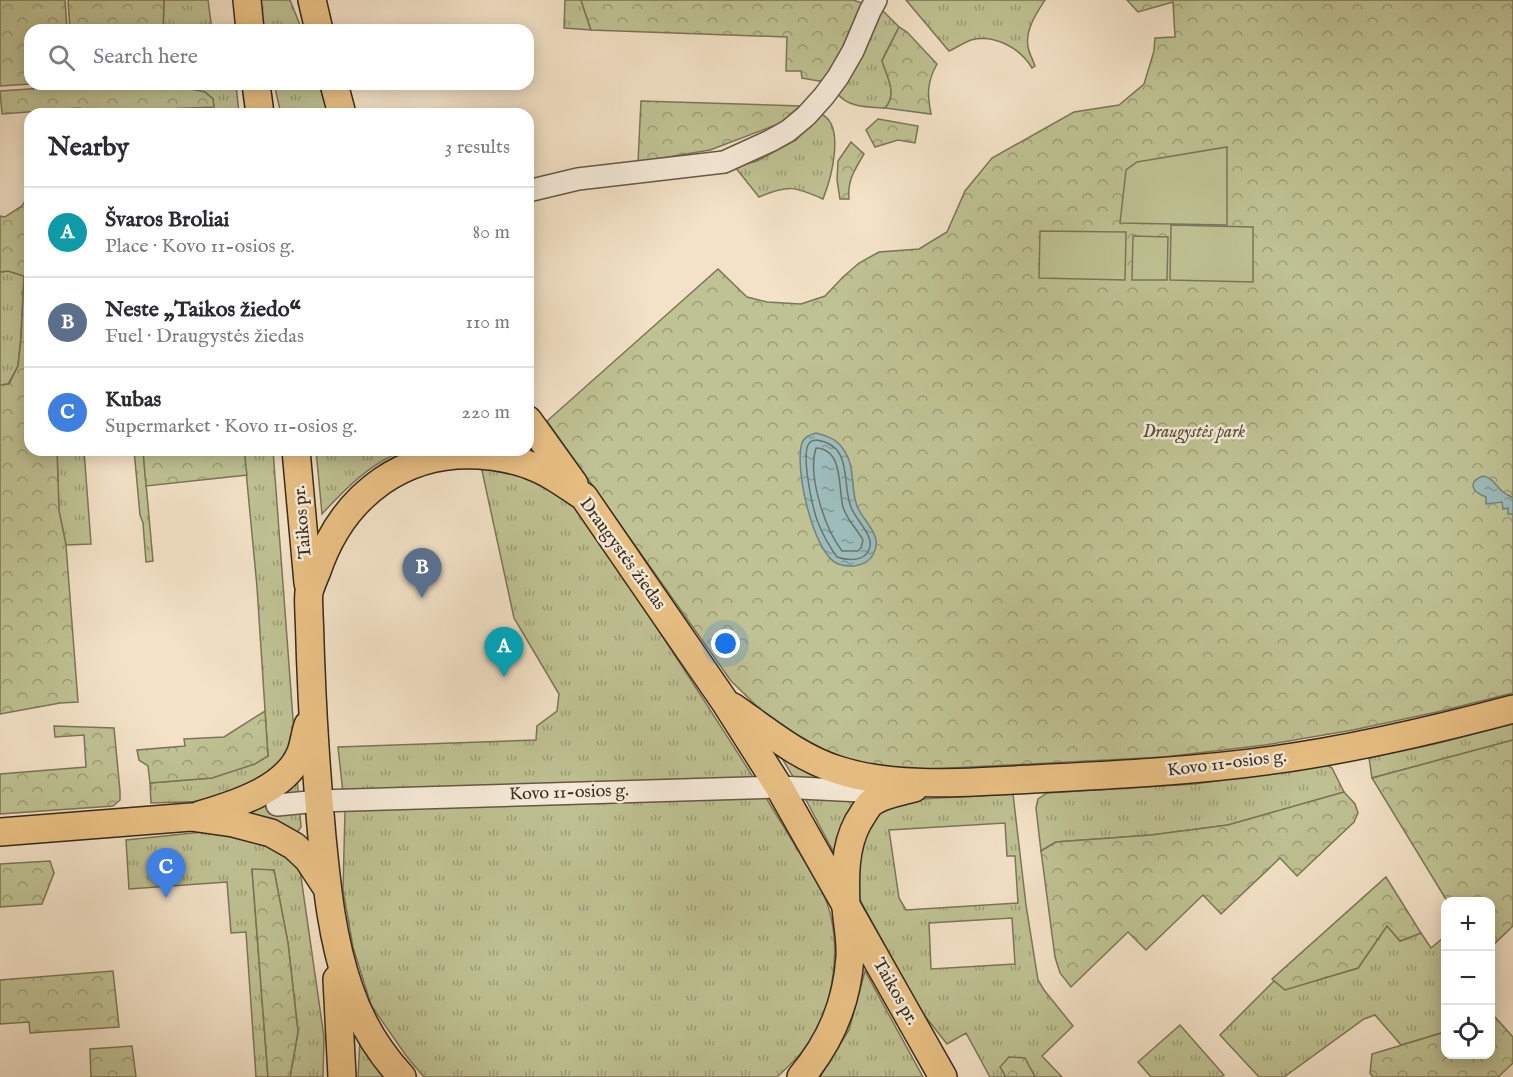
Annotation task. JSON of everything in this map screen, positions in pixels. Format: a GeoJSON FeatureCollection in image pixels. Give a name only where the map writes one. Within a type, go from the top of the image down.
{"type":"FeatureCollection","features":[{"type":"Feature","properties":{"kind":"main road"},"geometry":{"type":"LineString","coordinates":[[247,0],[249,24]]}},
{"type":"Feature","properties":{"kind":"main road"},"geometry":{"type":"LineString","coordinates":[[312,0],[318,24]]}},
{"type":"Feature","properties":{"kind":"main road"},"geometry":{"type":"LineString","coordinates":[[257,90],[259,108]]}},
{"type":"Feature","properties":{"kind":"main road"},"geometry":{"type":"LineString","coordinates":[[336,90],[340,108]]}},
{"type":"Feature","properties":{"kind":"main road"},"geometry":{"type":"LineString","coordinates":[[534,428],[584,497]]}},
{"type":"Feature","properties":{"kind":"main road","name":"Taikos pr."},"geometry":{"type":"LineString","coordinates":[[297,456],[309,594]]}},
{"type":"Feature","properties":{"kind":"main road","name":"Draugystės žiedas"},"geometry":{"type":"LineString","coordinates":[[402,1077],[382,1052],[360,1016],[349,989],[334,936],[327,889],[312,706],[309,594],[322,554],[336,527],[354,504],[371,488],[393,473],[417,463],[450,456]]}},
{"type":"Feature","properties":{"kind":"main road","name":"Draugystės žiedas"},"geometry":{"type":"LineString","coordinates":[[489,456],[527,464],[550,474],[584,497],[725,702],[778,787],[846,907],[850,955],[847,983],[839,1015],[823,1048],[801,1077]]}},
{"type":"Feature","properties":{"kind":"main road"},"geometry":{"type":"LineString","coordinates":[[725,702],[805,756],[840,771],[866,790],[858,823],[848,848],[846,907]]}},
{"type":"Feature","properties":{"kind":"main road","name":"Kovo 11-osios g."},"geometry":{"type":"LineString","coordinates":[[0,832],[191,817],[273,795],[301,753],[312,706]]}},
{"type":"Feature","properties":{"kind":"main road","name":"Kovo 11-osios g."},"geometry":{"type":"LineString","coordinates":[[866,790],[887,795],[935,783],[1133,774],[1274,760],[1407,736],[1513,709]]}},
{"type":"Feature","properties":{"kind":"main road","name":"Kovo 11-osios g."},"geometry":{"type":"LineString","coordinates":[[191,817],[233,823],[271,833],[294,846],[308,859],[327,889]]}},
{"type":"Feature","properties":{"kind":"main road","name":"Taikos pr."},"geometry":{"type":"LineString","coordinates":[[846,907],[943,1077]]}},
{"type":"Feature","properties":{"kind":"main road"},"geometry":{"type":"LineString","coordinates":[[334,936],[342,1077]]}},
{"type":"Feature","properties":{"kind":"street"},"geometry":{"type":"LineString","coordinates":[[534,190],[578,179],[724,162],[770,141],[788,131],[824,96],[853,51],[876,0]]}},
{"type":"Feature","properties":{"kind":"street","name":"Kovo 11-osios g."},"geometry":{"type":"LineString","coordinates":[[273,795],[319,801],[778,787],[866,790]]}},
{"type":"Feature","properties":{"kind":"street"},"geometry":{"type":"LineString","coordinates":[[271,833],[273,795]]}},
{"type":"Feature","properties":{"kind":"green space"},"geometry":{"type":"Polygon","coordinates":[[[0,0],[65,0],[67,24],[24,24],[24,84],[0,86],[0,0]]]}},
{"type":"Feature","properties":{"kind":"green space"},"geometry":{"type":"Polygon","coordinates":[[[68,0],[164,0],[163,24],[70,24],[68,0]]]}},
{"type":"Feature","properties":{"kind":"green space"},"geometry":{"type":"Polygon","coordinates":[[[164,0],[208,0],[211,24],[163,24],[164,0]]]}},
{"type":"Feature","properties":{"kind":"green space"},"geometry":{"type":"Polygon","coordinates":[[[259,0],[290,0],[300,24],[263,24],[259,0]]]}},
{"type":"Feature","properties":{"kind":"green space"},"geometry":{"type":"Polygon","coordinates":[[[565,0],[581,0],[591,30],[564,28],[565,0]]]}},
{"type":"Feature","properties":{"kind":"green space"},"geometry":{"type":"Polygon","coordinates":[[[581,0],[853,0],[862,3],[854,28],[826,80],[819,81],[802,78],[801,71],[786,71],[787,37],[591,30],[581,0]]]}},
{"type":"Feature","properties":{"kind":"green space"},"geometry":{"type":"Polygon","coordinates":[[[906,0],[1045,0],[1028,34],[1029,52],[1035,66],[1032,68],[1021,54],[1006,44],[989,39],[971,40],[949,51],[906,0]]]}},
{"type":"Feature","properties":{"kind":"green space","name":"Draugystės park"},"geometry":{"type":"Polygon","coordinates":[[[1127,0],[1513,0],[1513,693],[1353,730],[1265,745],[1164,757],[912,770],[860,765],[815,750],[763,712],[731,681],[547,421],[718,269],[747,297],[767,302],[801,304],[825,296],[859,263],[879,252],[919,249],[947,232],[965,191],[992,158],[1074,112],[1119,105],[1144,84],[1154,51],[1155,38],[1175,37],[1173,2],[1138,12],[1127,0]]]}},
{"type":"Feature","properties":{"kind":"green space"},"geometry":{"type":"Polygon","coordinates":[[[882,10],[899,27],[882,60],[890,85],[891,97],[885,108],[865,107],[847,102],[837,93],[882,10]]]}},
{"type":"Feature","properties":{"kind":"green space"},"geometry":{"type":"Polygon","coordinates":[[[899,27],[907,32],[937,64],[929,88],[931,114],[885,108],[889,103],[891,91],[882,61],[899,27]]]}},
{"type":"Feature","properties":{"kind":"green space"},"geometry":{"type":"Polygon","coordinates":[[[193,90],[237,90],[238,108],[214,108],[213,99],[205,93],[193,90]]]}},
{"type":"Feature","properties":{"kind":"green space"},"geometry":{"type":"Polygon","coordinates":[[[196,90],[205,92],[213,99],[214,107],[24,108],[24,112],[2,114],[0,91],[196,90]]]}},
{"type":"Feature","properties":{"kind":"green space"},"geometry":{"type":"Polygon","coordinates":[[[275,90],[321,90],[326,108],[280,108],[275,90]]]}},
{"type":"Feature","properties":{"kind":"green space"},"geometry":{"type":"Polygon","coordinates":[[[641,101],[800,106],[781,123],[710,150],[638,162],[641,101]]]}},
{"type":"Feature","properties":{"kind":"green space"},"geometry":{"type":"Polygon","coordinates":[[[821,114],[829,120],[835,140],[830,179],[823,199],[798,189],[777,190],[759,197],[735,167],[757,161],[796,140],[821,114]]]}},
{"type":"Feature","properties":{"kind":"green space"},"geometry":{"type":"Polygon","coordinates":[[[878,119],[918,126],[915,143],[898,140],[875,147],[866,130],[878,119]]]}},
{"type":"Feature","properties":{"kind":"green space"},"geometry":{"type":"Polygon","coordinates":[[[851,142],[864,154],[850,181],[849,199],[840,199],[837,180],[838,161],[851,142]]]}},
{"type":"Feature","properties":{"kind":"green space"},"geometry":{"type":"Polygon","coordinates":[[[1227,147],[1227,225],[1120,223],[1126,170],[1137,162],[1227,147]]]}},
{"type":"Feature","properties":{"kind":"green space"},"geometry":{"type":"Polygon","coordinates":[[[24,202],[24,276],[8,271],[0,272],[0,216],[5,217],[24,202]]]}},
{"type":"Feature","properties":{"kind":"green space"},"geometry":{"type":"Polygon","coordinates":[[[1171,225],[1253,227],[1253,282],[1170,280],[1171,225]]]}},
{"type":"Feature","properties":{"kind":"green space"},"geometry":{"type":"Polygon","coordinates":[[[1040,231],[1126,232],[1125,280],[1039,278],[1040,231]]]}},
{"type":"Feature","properties":{"kind":"green space"},"geometry":{"type":"Polygon","coordinates":[[[1133,236],[1168,237],[1167,280],[1132,280],[1133,236]]]}},
{"type":"Feature","properties":{"kind":"green space"},"geometry":{"type":"Polygon","coordinates":[[[8,271],[24,276],[21,338],[18,366],[8,384],[0,385],[0,272],[8,271]]]}},
{"type":"Feature","properties":{"kind":"green space"},"geometry":{"type":"Polygon","coordinates":[[[24,276],[24,456],[57,456],[59,511],[66,545],[78,702],[0,714],[0,385],[9,384],[18,366],[24,276]]]}},
{"type":"Feature","properties":{"kind":"green space"},"geometry":{"type":"Polygon","coordinates":[[[57,456],[84,456],[91,544],[66,545],[59,511],[57,456]]]}},
{"type":"Feature","properties":{"kind":"green space"},"geometry":{"type":"Polygon","coordinates":[[[135,456],[144,456],[153,561],[146,562],[143,523],[140,515],[135,456]]]}},
{"type":"Feature","properties":{"kind":"green space"},"geometry":{"type":"Polygon","coordinates":[[[144,456],[245,456],[247,475],[146,486],[144,456]]]}},
{"type":"Feature","properties":{"kind":"green space"},"geometry":{"type":"Polygon","coordinates":[[[245,456],[273,456],[293,742],[274,771],[215,801],[151,803],[150,783],[212,778],[268,756],[257,587],[245,456]]]}},
{"type":"Feature","properties":{"kind":"green space"},"geometry":{"type":"Polygon","coordinates":[[[317,456],[393,456],[371,468],[350,485],[322,514],[317,456]]]}},
{"type":"Feature","properties":{"kind":"green space"},"geometry":{"type":"Polygon","coordinates":[[[481,466],[513,472],[557,492],[579,507],[748,768],[824,895],[831,917],[834,944],[833,972],[825,1013],[807,1046],[777,1077],[424,1077],[407,1057],[371,1005],[353,947],[343,890],[345,812],[338,747],[536,740],[537,726],[557,711],[559,694],[514,618],[481,466]]]}},
{"type":"Feature","properties":{"kind":"green space"},"geometry":{"type":"Polygon","coordinates":[[[265,711],[268,756],[255,764],[212,778],[150,783],[148,766],[139,760],[137,750],[185,746],[184,739],[224,737],[265,711]]]}},
{"type":"Feature","properties":{"kind":"green space"},"geometry":{"type":"Polygon","coordinates":[[[1513,724],[1513,740],[1372,778],[1369,758],[1513,724]]]}},
{"type":"Feature","properties":{"kind":"green space"},"geometry":{"type":"Polygon","coordinates":[[[54,726],[114,728],[120,800],[113,806],[0,814],[0,774],[86,767],[84,735],[55,737],[54,726]]]}},
{"type":"Feature","properties":{"kind":"green space"},"geometry":{"type":"Polygon","coordinates":[[[1513,740],[1513,926],[1495,943],[1495,897],[1445,897],[1372,778],[1513,740]]]}},
{"type":"Feature","properties":{"kind":"green space"},"geometry":{"type":"Polygon","coordinates":[[[785,757],[860,798],[846,819],[834,853],[783,760],[785,757]]]}},
{"type":"Feature","properties":{"kind":"green space"},"geometry":{"type":"Polygon","coordinates":[[[1327,765],[1332,768],[1344,792],[1228,825],[1151,835],[1056,842],[1041,851],[1036,808],[1038,799],[1047,793],[1195,784],[1327,765]]]}},
{"type":"Feature","properties":{"kind":"green space"},"geometry":{"type":"Polygon","coordinates":[[[297,777],[301,827],[296,834],[238,815],[297,777]]]}},
{"type":"Feature","properties":{"kind":"green space"},"geometry":{"type":"Polygon","coordinates":[[[1344,792],[1355,804],[1358,813],[1354,822],[1297,876],[1280,858],[1221,914],[1203,895],[1146,950],[1128,932],[1071,987],[1060,973],[1055,957],[1041,851],[1056,842],[1151,835],[1228,825],[1344,792]]]}},
{"type":"Feature","properties":{"kind":"green space"},"geometry":{"type":"Polygon","coordinates":[[[1013,794],[1026,905],[1038,980],[1073,1026],[1042,1056],[1062,1077],[1035,1077],[1025,1059],[1001,1067],[1006,1077],[990,1077],[966,1033],[947,1044],[921,1011],[858,896],[858,844],[872,816],[903,800],[1013,794]],[[1005,823],[889,830],[899,898],[906,910],[1018,903],[1015,856],[1007,856],[1005,823]],[[1012,918],[929,923],[931,969],[1015,964],[1012,918]]]}},
{"type":"Feature","properties":{"kind":"green space"},"geometry":{"type":"Polygon","coordinates":[[[212,831],[252,836],[299,863],[324,1037],[323,1077],[290,1077],[298,1032],[288,943],[274,870],[252,870],[268,1077],[256,1077],[246,932],[231,933],[227,882],[129,889],[126,840],[212,831]]]}},
{"type":"Feature","properties":{"kind":"green space"},"geometry":{"type":"Polygon","coordinates":[[[50,861],[54,873],[42,904],[0,907],[0,864],[50,861]]]}},
{"type":"Feature","properties":{"kind":"green space"},"geometry":{"type":"Polygon","coordinates":[[[252,869],[274,870],[288,943],[298,1032],[290,1077],[268,1077],[252,869]]]}},
{"type":"Feature","properties":{"kind":"green space"},"geometry":{"type":"Polygon","coordinates":[[[1386,877],[1421,933],[1400,941],[1387,926],[1358,968],[1285,990],[1272,979],[1386,877]]]}},
{"type":"Feature","properties":{"kind":"green space"},"geometry":{"type":"Polygon","coordinates":[[[1387,925],[1400,941],[1421,933],[1431,948],[1441,940],[1441,1033],[1401,1045],[1375,1015],[1364,1019],[1284,1077],[1259,1077],[1220,1035],[1274,981],[1285,989],[1358,968],[1387,925]]]}},
{"type":"Feature","properties":{"kind":"green space"},"geometry":{"type":"Polygon","coordinates":[[[113,971],[119,1027],[30,1033],[29,1022],[0,1024],[0,980],[113,971]]]}},
{"type":"Feature","properties":{"kind":"green space"},"geometry":{"type":"Polygon","coordinates":[[[865,971],[923,1077],[820,1077],[849,1030],[865,971]]]}},
{"type":"Feature","properties":{"kind":"green space"},"geometry":{"type":"Polygon","coordinates":[[[1495,1017],[1513,1037],[1513,1063],[1498,1077],[1373,1077],[1370,1073],[1372,1054],[1441,1033],[1441,1059],[1495,1059],[1495,1017]]]}},
{"type":"Feature","properties":{"kind":"green space"},"geometry":{"type":"Polygon","coordinates":[[[1180,1025],[1224,1075],[1221,1077],[1151,1077],[1138,1062],[1180,1025]]]}},
{"type":"Feature","properties":{"kind":"green space"},"geometry":{"type":"Polygon","coordinates":[[[360,1041],[384,1077],[358,1077],[360,1041]]]}},
{"type":"Feature","properties":{"kind":"green space"},"geometry":{"type":"Polygon","coordinates":[[[132,1046],[136,1077],[91,1077],[90,1049],[132,1046]]]}},
{"type":"Feature","properties":{"kind":"green space"},"geometry":{"type":"Polygon","coordinates":[[[1009,1057],[1025,1058],[1035,1077],[1006,1077],[1000,1067],[1009,1057]]]}},
{"type":"Feature","properties":{"kind":"water"},"geometry":{"type":"Polygon","coordinates":[[[816,433],[835,440],[847,456],[857,506],[875,535],[876,548],[873,555],[859,565],[840,565],[828,555],[820,543],[807,508],[800,455],[804,439],[816,433]]]}},
{"type":"Feature","properties":{"kind":"water"},"geometry":{"type":"Polygon","coordinates":[[[1483,476],[1513,498],[1513,514],[1508,514],[1508,508],[1503,509],[1502,502],[1486,504],[1486,497],[1473,487],[1475,481],[1483,476]]]}},
{"type":"Feature","properties":{"kind":"place","name":"Neste „Taikos žiedo“"},"geometry":{"type":"Point","coordinates":[422,598]}},
{"type":"Feature","properties":{"kind":"place","name":"Švaros Broliai"},"geometry":{"type":"Point","coordinates":[504,677]}},
{"type":"Feature","properties":{"kind":"place","name":"Kubas"},"geometry":{"type":"Point","coordinates":[166,898]}}]}
